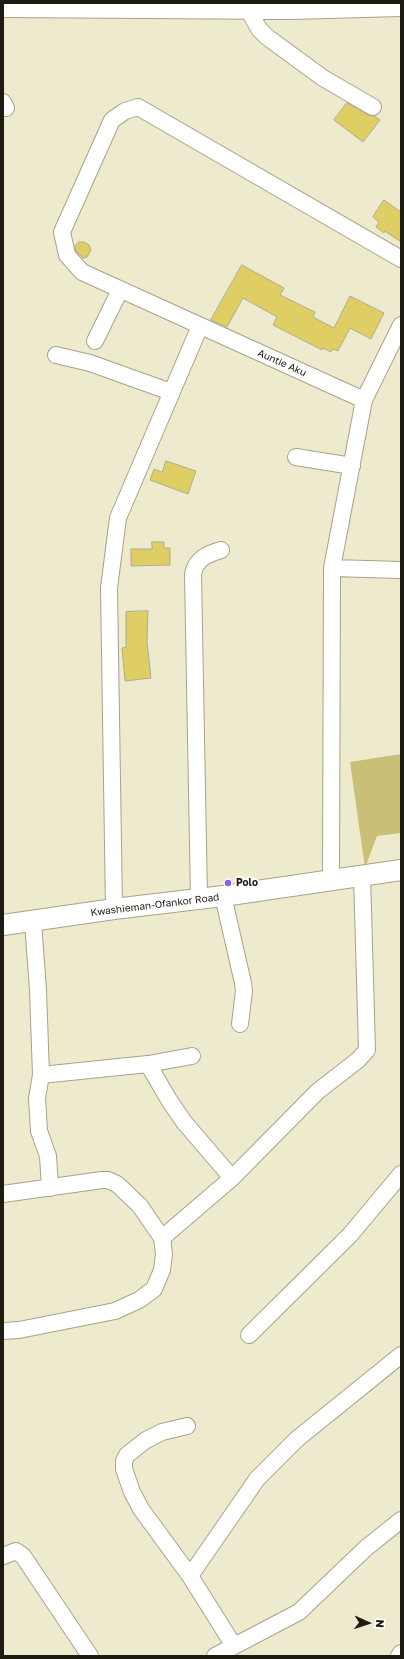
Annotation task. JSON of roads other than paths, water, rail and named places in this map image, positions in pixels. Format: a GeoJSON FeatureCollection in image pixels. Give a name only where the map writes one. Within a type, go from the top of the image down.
{"type":"FeatureCollection","features":[{"type":"Feature","properties":{"kind":"main road","name":"Kwashieman-Ofankor Road"},"geometry":{"type":"LineString","coordinates":[[3,925],[114,909],[223,896],[362,874],[401,870]]}},
{"type":"Feature","properties":{"kind":"street"},"geometry":{"type":"LineString","coordinates":[[3,9],[82,6],[290,11],[401,8]]}},
{"type":"Feature","properties":{"kind":"street"},"geometry":{"type":"LineString","coordinates":[[249,10],[258,29],[267,37],[323,78],[373,106]]}},
{"type":"Feature","properties":{"kind":"street","name":"Auntie Aku"},"geometry":{"type":"LineString","coordinates":[[364,400],[82,272],[66,255],[62,232],[112,120],[125,110],[138,107],[401,259]]}},
{"type":"Feature","properties":{"kind":"street"},"geometry":{"type":"LineString","coordinates":[[95,341],[120,290]]}},
{"type":"Feature","properties":{"kind":"street"},"geometry":{"type":"LineString","coordinates":[[331,880],[332,568],[364,400],[401,325]]}},
{"type":"Feature","properties":{"kind":"street"},"geometry":{"type":"LineString","coordinates":[[114,909],[109,588],[118,518],[200,326]]}},
{"type":"Feature","properties":{"kind":"street"},"geometry":{"type":"LineString","coordinates":[[56,355],[90,363],[171,392]]}},
{"type":"Feature","properties":{"kind":"street"},"geometry":{"type":"LineString","coordinates":[[296,457],[352,466]]}},
{"type":"Feature","properties":{"kind":"street"},"geometry":{"type":"LineString","coordinates":[[199,899],[193,574],[195,565],[210,553],[221,550]]}},
{"type":"Feature","properties":{"kind":"street"},"geometry":{"type":"LineString","coordinates":[[332,568],[401,570]]}},
{"type":"Feature","properties":{"kind":"street"},"geometry":{"type":"LineString","coordinates":[[162,1238],[232,1178],[318,1091],[358,1060],[367,1050],[362,874]]}},
{"type":"Feature","properties":{"kind":"street"},"geometry":{"type":"LineString","coordinates":[[223,896],[244,983],[240,1024]]}},
{"type":"Feature","properties":{"kind":"street"},"geometry":{"type":"LineString","coordinates":[[32,922],[38,990],[42,1075],[37,1098],[38,1118],[39,1131],[48,1156],[50,1188]]}},
{"type":"Feature","properties":{"kind":"street"},"geometry":{"type":"LineString","coordinates":[[42,1075],[148,1064],[192,1056]]}},
{"type":"Feature","properties":{"kind":"street"},"geometry":{"type":"LineString","coordinates":[[148,1064],[184,1122],[232,1178]]}},
{"type":"Feature","properties":{"kind":"street"},"geometry":{"type":"LineString","coordinates":[[249,1335],[350,1235],[401,1174]]}},
{"type":"Feature","properties":{"kind":"street"},"geometry":{"type":"LineString","coordinates":[[3,1194],[108,1180],[117,1184],[140,1206],[162,1238],[164,1254],[162,1270],[154,1289],[139,1300],[115,1311],[19,1330],[3,1331]]}},
{"type":"Feature","properties":{"kind":"street"},"geometry":{"type":"LineString","coordinates":[[190,1576],[257,1479],[297,1439],[401,1355]]}},
{"type":"Feature","properties":{"kind":"street"},"geometry":{"type":"LineString","coordinates":[[187,1426],[162,1432],[146,1440],[127,1455],[124,1461],[124,1469],[132,1492],[141,1509],[190,1576],[234,1646]]}},
{"type":"Feature","properties":{"kind":"street"},"geometry":{"type":"LineString","coordinates":[[215,1656],[299,1612],[366,1548],[401,1520]]}},
{"type":"Feature","properties":{"kind":"street"},"geometry":{"type":"LineString","coordinates":[[3,1556],[16,1551],[23,1556],[90,1656]]}},
{"type":"Feature","properties":{"kind":"place","name":"Polo"},"geometry":{"type":"Point","coordinates":[228,883]}}]}
